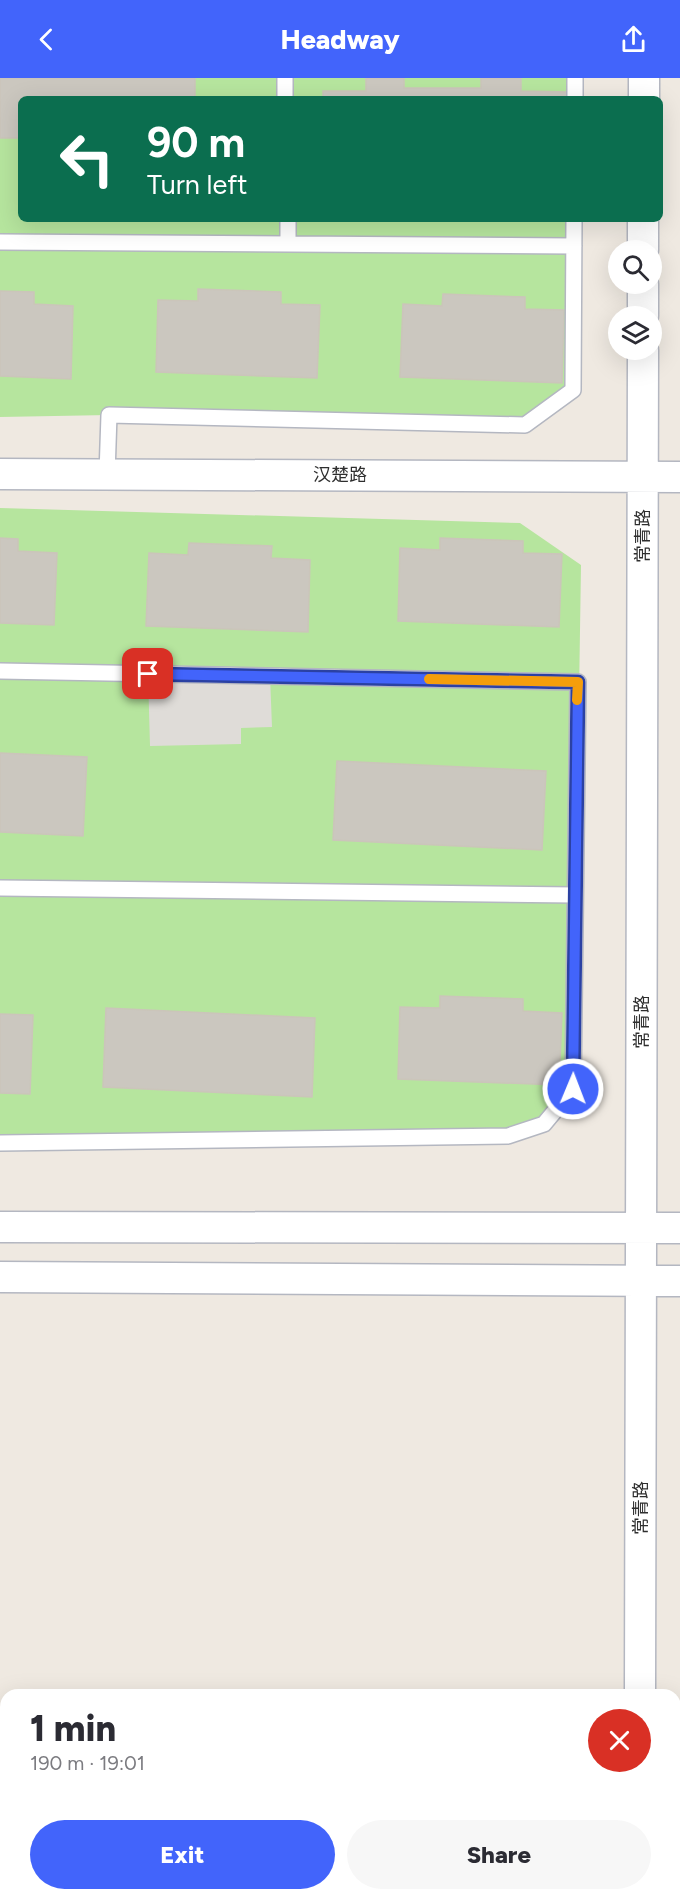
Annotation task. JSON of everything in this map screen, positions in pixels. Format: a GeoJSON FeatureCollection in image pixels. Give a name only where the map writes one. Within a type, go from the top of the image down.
{"type":"FeatureCollection","features":[{"type":"Feature","properties":{"kind":"street"},"geometry":{"type":"LineString","coordinates":[[644,78],[644,96]]}},
{"type":"Feature","properties":{"kind":"street"},"geometry":{"type":"LineString","coordinates":[[643,222],[643,240]]}},
{"type":"Feature","properties":{"kind":"street","name":"常青路"},"geometry":{"type":"LineString","coordinates":[[640,1689],[643,360]]}},
{"type":"Feature","properties":{"kind":"street","name":"汉楚路"},"geometry":{"type":"LineString","coordinates":[[0,474],[680,477]]}},
{"type":"Feature","properties":{"kind":"street"},"geometry":{"type":"LineString","coordinates":[[0,1227],[680,1228]]}},
{"type":"Feature","properties":{"kind":"street"},"geometry":{"type":"LineString","coordinates":[[0,1277],[680,1281]]}},
{"type":"Feature","properties":{"kind":"lane"},"geometry":{"type":"LineString","coordinates":[[285,78],[285,96]]}},
{"type":"Feature","properties":{"kind":"lane"},"geometry":{"type":"LineString","coordinates":[[575,78],[575,96]]}},
{"type":"Feature","properties":{"kind":"lane"},"geometry":{"type":"LineString","coordinates":[[288,222],[288,244]]}},
{"type":"Feature","properties":{"kind":"lane"},"geometry":{"type":"LineString","coordinates":[[107,474],[109,415],[525,425],[573,390],[574,222]]}},
{"type":"Feature","properties":{"kind":"lane"},"geometry":{"type":"LineString","coordinates":[[0,243],[574,246]]}},
{"type":"Feature","properties":{"kind":"lane"},"geometry":{"type":"LineString","coordinates":[[0,671],[578,682],[573,1089],[544,1124],[507,1136],[0,1143]]}},
{"type":"Feature","properties":{"kind":"lane"},"geometry":{"type":"LineString","coordinates":[[0,888],[575,895]]}},
{"type":"Feature","properties":{"kind":"green space"},"geometry":{"type":"Polygon","coordinates":[[[0,78],[575,78],[575,96],[18,96],[18,222],[574,222],[573,390],[525,425],[109,415],[0,417],[0,78]]]}},
{"type":"Feature","properties":{"kind":"green space"},"geometry":{"type":"Polygon","coordinates":[[[0,508],[520,523],[581,565],[573,1089],[544,1124],[507,1136],[0,1143],[0,508]]]}},
{"type":"Feature","properties":{"kind":"shaded area"},"geometry":{"type":"Polygon","coordinates":[[[148,674],[270,676],[272,727],[241,728],[241,744],[150,746],[148,674]]]}},
{"type":"Feature","properties":{"kind":"building"},"geometry":{"type":"Polygon","coordinates":[[[0,78],[195,78],[195,96],[18,96],[18,138],[0,138],[0,78]]]}},
{"type":"Feature","properties":{"kind":"building"},"geometry":{"type":"Polygon","coordinates":[[[366,78],[404,78],[404,88],[481,88],[481,78],[521,78],[521,91],[569,92],[569,96],[323,96],[323,91],[366,91],[366,78]]]}},
{"type":"Feature","properties":{"kind":"building"},"geometry":{"type":"Polygon","coordinates":[[[198,289],[281,292],[281,304],[320,305],[317,378],[156,372],[158,300],[198,301],[198,289]]]}},
{"type":"Feature","properties":{"kind":"building"},"geometry":{"type":"Polygon","coordinates":[[[0,291],[34,292],[34,304],[73,306],[71,379],[0,376],[0,291]]]}},
{"type":"Feature","properties":{"kind":"building"},"geometry":{"type":"Polygon","coordinates":[[[443,294],[525,297],[525,309],[564,310],[562,383],[400,377],[403,304],[442,306],[443,294]]]}},
{"type":"Feature","properties":{"kind":"building"},"geometry":{"type":"Polygon","coordinates":[[[0,538],[18,539],[18,551],[57,553],[54,625],[0,623],[0,538]]]}},
{"type":"Feature","properties":{"kind":"building"},"geometry":{"type":"Polygon","coordinates":[[[440,538],[523,541],[523,553],[562,554],[559,627],[398,621],[400,548],[440,550],[440,538]]]}},
{"type":"Feature","properties":{"kind":"building"},"geometry":{"type":"Polygon","coordinates":[[[189,543],[272,546],[271,558],[310,560],[308,632],[146,626],[149,553],[188,555],[189,543]]]}},
{"type":"Feature","properties":{"kind":"building"},"geometry":{"type":"Polygon","coordinates":[[[0,753],[87,757],[83,836],[0,832],[0,753]]]}},
{"type":"Feature","properties":{"kind":"building"},"geometry":{"type":"Polygon","coordinates":[[[337,761],[546,771],[542,850],[333,840],[337,761]]]}},
{"type":"Feature","properties":{"kind":"building"},"geometry":{"type":"Polygon","coordinates":[[[440,996],[523,999],[523,1011],[562,1013],[559,1085],[398,1079],[400,1007],[440,1008],[440,996]]]}},
{"type":"Feature","properties":{"kind":"building"},"geometry":{"type":"Polygon","coordinates":[[[106,1008],[315,1018],[312,1097],[103,1087],[106,1008]]]}},
{"type":"Feature","properties":{"kind":"building"},"geometry":{"type":"Polygon","coordinates":[[[0,1014],[33,1015],[30,1094],[0,1093],[0,1014]]]}},
{"type":"Feature","properties":{"kind":"slow traffic"},"geometry":{"type":"LineString","coordinates":[[429,679],[578,682],[577,700]]}},
{"type":"Feature","properties":{"kind":"route"},"geometry":{"type":"LineString","coordinates":[[148,674],[578,682],[573,1089]]}}]}
